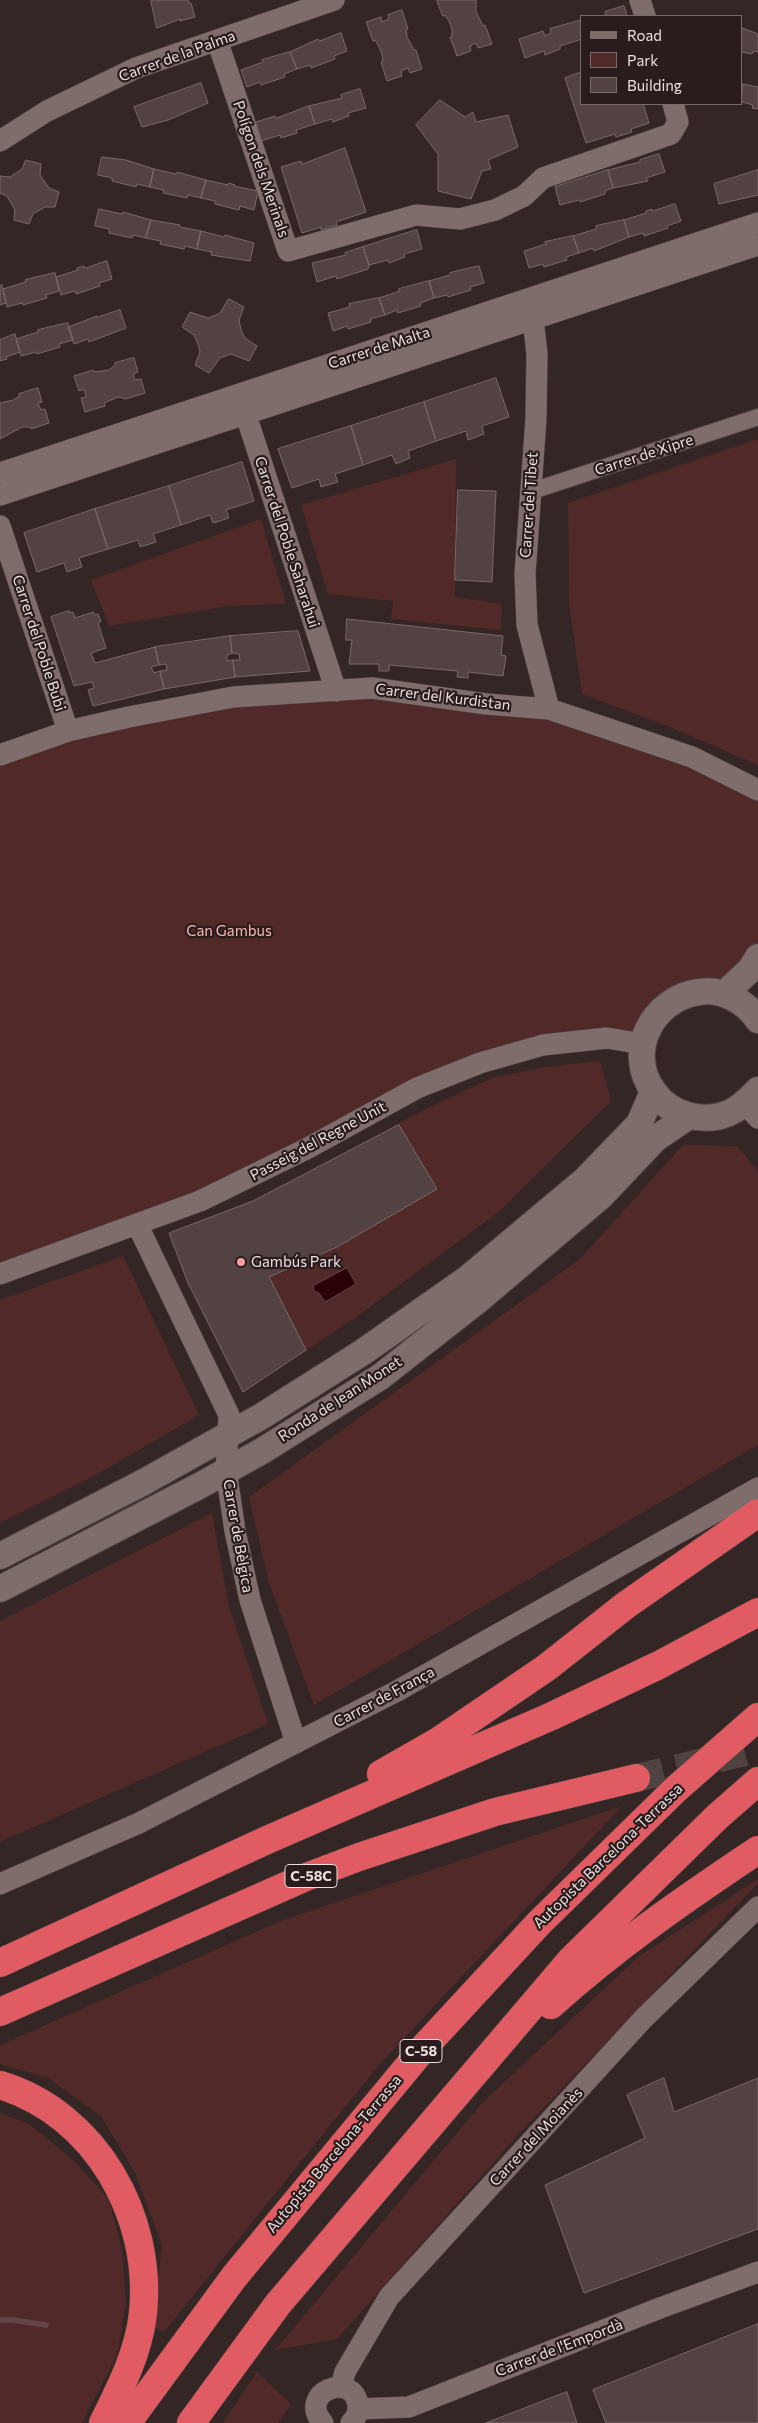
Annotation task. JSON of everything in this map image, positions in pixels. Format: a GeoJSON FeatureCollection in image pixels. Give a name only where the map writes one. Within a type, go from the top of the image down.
{"type":"FeatureCollection","features":[{"type":"Feature","properties":{"kind":"highway"},"geometry":{"type":"LineString","coordinates":[[267,1840],[437,1742],[546,1668],[626,1605],[758,1514]]}},
{"type":"Feature","properties":{"kind":"highway"},"geometry":{"type":"LineString","coordinates":[[0,1963],[267,1840],[552,1716],[659,1666],[758,1612]]}},
{"type":"Feature","properties":{"kind":"highway","name":"Autopista Barcelona-Terrassa"},"geometry":{"type":"LineString","coordinates":[[127,2423],[234,2276],[426,2044],[539,1923],[676,1789],[758,1717]]}},
{"type":"Feature","properties":{"kind":"highway","name":"C-58C"},"geometry":{"type":"LineString","coordinates":[[0,2012],[288,1885],[359,1857],[495,1812],[636,1778]]}},
{"type":"Feature","properties":{"kind":"highway"},"geometry":{"type":"LineString","coordinates":[[191,2423],[278,2304],[571,1960],[717,1817],[758,1781]]}},
{"type":"Feature","properties":{"kind":"highway"},"geometry":{"type":"LineString","coordinates":[[466,2082],[595,1966],[686,1898],[758,1850]]}},
{"type":"Feature","properties":{"kind":"highway"},"geometry":{"type":"LineString","coordinates":[[0,2085],[14,2089],[47,2107],[75,2128],[98,2154],[116,2180],[127,2204],[138,2237],[145,2277],[143,2315],[124,2380],[103,2423]]}},
{"type":"Feature","properties":{"kind":"street","name":"Carrer de la Palma"},"geometry":{"type":"LineString","coordinates":[[0,141],[47,112],[136,68],[334,0]]}},
{"type":"Feature","properties":{"kind":"street"},"geometry":{"type":"LineString","coordinates":[[640,0],[645,15]]}},
{"type":"Feature","properties":{"kind":"street","name":"Polígon dels Merinals"},"geometry":{"type":"LineString","coordinates":[[218,40],[288,251],[416,215],[460,219],[495,210],[524,196],[543,178],[671,134],[678,122],[672,105]]}},
{"type":"Feature","properties":{"kind":"street","name":"Carrer de Malta"},"geometry":{"type":"LineString","coordinates":[[0,495],[246,415],[758,223]]}},
{"type":"Feature","properties":{"kind":"street","name":"Carrer de Malta"},"geometry":{"type":"LineString","coordinates":[[0,473],[240,394],[530,309],[758,245]]}},
{"type":"Feature","properties":{"kind":"street","name":"Carrer del Tibet"},"geometry":{"type":"LineString","coordinates":[[530,309],[537,354],[536,409],[525,574],[527,625],[549,709]]}},
{"type":"Feature","properties":{"kind":"street","name":"Carrer del Poble Saharahui"},"geometry":{"type":"LineString","coordinates":[[240,394],[336,691]]}},
{"type":"Feature","properties":{"kind":"street","name":"Carrer de Xipre"},"geometry":{"type":"LineString","coordinates":[[530,492],[758,418]]}},
{"type":"Feature","properties":{"kind":"street","name":"Carrer del Poble Bubi"},"geometry":{"type":"LineString","coordinates":[[0,526],[68,731]]}},
{"type":"Feature","properties":{"kind":"street","name":"Carrer del Kurdistan"},"geometry":{"type":"LineString","coordinates":[[0,755],[68,731],[129,717],[233,698],[372,688],[486,704],[549,709],[692,757],[758,790]]}},
{"type":"Feature","properties":{"kind":"street"},"geometry":{"type":"LineString","coordinates":[[724,994],[751,969],[758,957]]}},
{"type":"Feature","properties":{"kind":"street"},"geometry":{"type":"LineString","coordinates":[[754,1104],[728,1114],[709,1118],[689,1116],[669,1107],[653,1092],[643,1069],[642,1044],[651,1021],[664,1006],[684,995],[702,991],[724,994],[756,1013]]}},
{"type":"Feature","properties":{"kind":"street","name":"Passeig del Regne Unit"},"geometry":{"type":"LineString","coordinates":[[0,1274],[200,1201],[308,1148],[417,1088],[480,1062],[552,1044],[607,1038],[642,1044]]}},
{"type":"Feature","properties":{"kind":"street","name":"Ronda de Jean Monet"},"geometry":{"type":"LineString","coordinates":[[0,1556],[142,1483],[262,1416],[363,1352],[467,1279],[585,1180],[639,1124],[653,1092]]}},
{"type":"Feature","properties":{"kind":"street","name":"Ronda de Jean Monet"},"geometry":{"type":"LineString","coordinates":[[0,1589],[156,1509],[262,1451],[380,1377],[484,1295],[601,1196],[655,1139],[689,1116]]}},
{"type":"Feature","properties":{"kind":"street","name":"Carrer de Bèlgica"},"geometry":{"type":"LineString","coordinates":[[137,1224],[229,1415],[226,1470],[235,1531],[250,1600],[296,1743]]}},
{"type":"Feature","properties":{"kind":"street","name":"Carrer de França"},"geometry":{"type":"LineString","coordinates":[[0,1884],[139,1823],[397,1691],[758,1488]]}},
{"type":"Feature","properties":{"kind":"street","name":"Carrer del Moianès"},"geometry":{"type":"LineString","coordinates":[[341,2387],[345,2372],[389,2297],[643,2019],[758,1907]]}},
{"type":"Feature","properties":{"kind":"street","name":"Carrer de l'Empordà"},"geometry":{"type":"LineString","coordinates":[[354,2416],[409,2406],[660,2308],[758,2272]]}},
{"type":"Feature","properties":{"kind":"street"},"geometry":{"type":"LineString","coordinates":[[320,2422],[316,2409],[320,2397],[329,2389],[341,2387],[355,2397],[354,2416]]}},
{"type":"Feature","properties":{"kind":"green space"},"geometry":{"type":"Polygon","coordinates":[[[758,439],[758,765],[670,727],[582,694],[569,604],[568,503],[758,439]]]}},
{"type":"Feature","properties":{"kind":"green space"},"geometry":{"type":"Polygon","coordinates":[[[456,459],[455,597],[502,604],[501,630],[391,619],[393,601],[328,594],[301,505],[456,459]]]}},
{"type":"Feature","properties":{"kind":"green space"},"geometry":{"type":"Polygon","coordinates":[[[261,519],[286,604],[229,606],[109,626],[91,580],[261,519]]]}},
{"type":"Feature","properties":{"kind":"green space","name":"Can Gambus"},"geometry":{"type":"Polygon","coordinates":[[[336,691],[549,709],[758,790],[758,957],[702,991],[642,1044],[480,1063],[308,1148],[0,1274],[0,755],[68,731],[336,691]]]}},
{"type":"Feature","properties":{"kind":"green space"},"geometry":{"type":"Polygon","coordinates":[[[600,1061],[611,1101],[500,1211],[352,1320],[243,1392],[188,1283],[169,1233],[253,1201],[430,1107],[492,1078],[545,1067],[600,1061]]]}},
{"type":"Feature","properties":{"kind":"green space"},"geometry":{"type":"Polygon","coordinates":[[[683,1145],[737,1146],[758,1171],[758,1445],[314,1705],[269,1583],[249,1497],[580,1259],[683,1145]]]}},
{"type":"Feature","properties":{"kind":"green space"},"geometry":{"type":"Polygon","coordinates":[[[123,1256],[199,1415],[96,1475],[0,1523],[0,1300],[123,1256]]]}},
{"type":"Feature","properties":{"kind":"green space"},"geometry":{"type":"Polygon","coordinates":[[[212,1513],[229,1607],[268,1724],[0,1842],[0,1621],[212,1513]]]}},
{"type":"Feature","properties":{"kind":"green space"},"geometry":{"type":"Polygon","coordinates":[[[622,1806],[378,2066],[164,2332],[153,2327],[162,2245],[135,2173],[101,2116],[48,2078],[0,2064],[0,2045],[283,1920],[622,1806]]]}},
{"type":"Feature","properties":{"kind":"green space"},"geometry":{"type":"Polygon","coordinates":[[[758,1879],[758,1883],[515,2138],[337,2339],[275,2350],[483,2102],[638,1957],[758,1879]]]}},
{"type":"Feature","properties":{"kind":"green space"},"geometry":{"type":"Polygon","coordinates":[[[0,2113],[29,2124],[73,2160],[109,2199],[122,2250],[126,2304],[117,2355],[82,2423],[0,2423],[0,2113]]]}},
{"type":"Feature","properties":{"kind":"green space"},"geometry":{"type":"Polygon","coordinates":[[[257,2372],[291,2404],[278,2423],[223,2423],[257,2372]]]}},
{"type":"Feature","properties":{"kind":"shaded area"},"geometry":{"type":"Polygon","coordinates":[[[347,1268],[356,1284],[325,1302],[319,1293],[314,1291],[313,1286],[347,1268]]]}},
{"type":"Feature","properties":{"kind":"building"},"geometry":{"type":"Polygon","coordinates":[[[151,0],[188,0],[191,3],[195,17],[180,21],[180,19],[157,28],[151,0]]]}},
{"type":"Feature","properties":{"kind":"building"},"geometry":{"type":"Polygon","coordinates":[[[437,0],[476,0],[476,12],[483,26],[485,25],[492,44],[478,48],[476,43],[470,46],[471,51],[457,56],[450,37],[452,37],[452,29],[445,15],[443,16],[437,0]]]}},
{"type":"Feature","properties":{"kind":"building"},"geometry":{"type":"Polygon","coordinates":[[[624,6],[627,15],[606,15],[605,12],[624,6]]]}},
{"type":"Feature","properties":{"kind":"building"},"geometry":{"type":"Polygon","coordinates":[[[402,10],[408,29],[406,29],[407,37],[414,50],[416,50],[422,69],[410,73],[408,68],[401,71],[402,76],[387,81],[381,62],[383,61],[382,54],[375,40],[373,41],[366,22],[381,17],[382,22],[389,19],[388,15],[402,10]]]}},
{"type":"Feature","properties":{"kind":"building"},"geometry":{"type":"Polygon","coordinates":[[[580,21],[580,40],[560,46],[560,49],[545,55],[544,51],[525,58],[519,39],[543,31],[545,36],[551,33],[550,29],[580,21]]]}},
{"type":"Feature","properties":{"kind":"building"},"geometry":{"type":"Polygon","coordinates":[[[743,28],[758,34],[758,52],[753,51],[752,54],[743,52],[743,28]]]}},
{"type":"Feature","properties":{"kind":"building"},"geometry":{"type":"Polygon","coordinates":[[[341,33],[347,51],[334,56],[335,59],[311,68],[310,65],[297,69],[290,52],[318,39],[319,41],[341,33]]]}},
{"type":"Feature","properties":{"kind":"building"},"geometry":{"type":"Polygon","coordinates":[[[290,52],[297,69],[284,74],[285,77],[261,85],[260,82],[247,87],[241,70],[263,62],[262,60],[290,52]]]}},
{"type":"Feature","properties":{"kind":"building"},"geometry":{"type":"Polygon","coordinates":[[[580,73],[580,105],[643,105],[649,123],[631,129],[632,132],[616,137],[615,134],[586,143],[565,78],[580,73]]]}},
{"type":"Feature","properties":{"kind":"building"},"geometry":{"type":"Polygon","coordinates":[[[201,83],[208,103],[168,120],[142,127],[134,107],[201,83]]]}},
{"type":"Feature","properties":{"kind":"building"},"geometry":{"type":"Polygon","coordinates":[[[743,84],[758,87],[758,109],[752,108],[753,105],[743,102],[743,84]]]}},
{"type":"Feature","properties":{"kind":"building"},"geometry":{"type":"Polygon","coordinates":[[[360,89],[366,108],[348,113],[349,116],[333,122],[332,119],[315,124],[309,106],[342,98],[341,95],[360,89]]]}},
{"type":"Feature","properties":{"kind":"building"},"geometry":{"type":"Polygon","coordinates":[[[440,100],[465,117],[473,112],[476,122],[508,115],[518,147],[488,160],[491,169],[482,171],[471,199],[438,191],[438,154],[416,125],[440,100]]]}},
{"type":"Feature","properties":{"kind":"building"},"geometry":{"type":"Polygon","coordinates":[[[309,106],[315,124],[296,130],[297,133],[281,138],[280,135],[261,141],[256,122],[275,116],[276,118],[309,106]]]}},
{"type":"Feature","properties":{"kind":"building"},"geometry":{"type":"Polygon","coordinates":[[[345,148],[366,212],[336,222],[337,225],[321,230],[321,227],[302,233],[281,167],[301,161],[302,164],[345,148]]]}},
{"type":"Feature","properties":{"kind":"building"},"geometry":{"type":"Polygon","coordinates":[[[659,154],[665,172],[646,178],[648,181],[613,188],[608,170],[640,162],[640,160],[659,154]]]}},
{"type":"Feature","properties":{"kind":"building"},"geometry":{"type":"Polygon","coordinates":[[[102,157],[126,160],[154,169],[150,187],[137,184],[136,187],[112,181],[112,178],[98,175],[102,157]]]}},
{"type":"Feature","properties":{"kind":"building"},"geometry":{"type":"Polygon","coordinates":[[[26,160],[41,164],[40,175],[49,188],[59,192],[55,207],[45,207],[33,214],[29,224],[14,220],[15,210],[7,196],[0,193],[0,176],[10,177],[22,169],[26,160]]]}},
{"type":"Feature","properties":{"kind":"building"},"geometry":{"type":"Polygon","coordinates":[[[154,169],[176,174],[177,172],[206,180],[201,198],[188,195],[187,198],[163,193],[164,190],[150,187],[154,169]]]}},
{"type":"Feature","properties":{"kind":"building"},"geometry":{"type":"Polygon","coordinates":[[[608,170],[613,188],[605,191],[605,194],[580,202],[579,200],[560,205],[555,187],[608,170]]]}},
{"type":"Feature","properties":{"kind":"building"},"geometry":{"type":"Polygon","coordinates":[[[758,170],[758,195],[719,204],[714,184],[758,170]]]}},
{"type":"Feature","properties":{"kind":"building"},"geometry":{"type":"Polygon","coordinates":[[[206,180],[228,185],[229,183],[234,186],[258,191],[254,210],[240,206],[239,210],[215,204],[215,201],[201,198],[206,180]]]}},
{"type":"Feature","properties":{"kind":"building"},"geometry":{"type":"Polygon","coordinates":[[[675,204],[681,221],[667,226],[668,228],[644,236],[643,233],[629,237],[624,220],[646,213],[646,211],[652,209],[652,211],[675,204]]]}},
{"type":"Feature","properties":{"kind":"building"},"geometry":{"type":"Polygon","coordinates":[[[99,209],[122,214],[123,212],[151,220],[146,238],[133,235],[132,238],[109,233],[109,229],[95,226],[99,209]]]}},
{"type":"Feature","properties":{"kind":"building"},"geometry":{"type":"Polygon","coordinates":[[[151,220],[201,231],[197,249],[185,246],[184,249],[160,244],[161,241],[146,238],[151,220]]]}},
{"type":"Feature","properties":{"kind":"building"},"geometry":{"type":"Polygon","coordinates":[[[624,220],[629,237],[594,251],[593,248],[579,253],[573,236],[596,229],[596,226],[624,220]]]}},
{"type":"Feature","properties":{"kind":"building"},"geometry":{"type":"Polygon","coordinates":[[[417,230],[422,249],[404,254],[405,257],[389,263],[388,260],[369,265],[363,247],[417,230]]]}},
{"type":"Feature","properties":{"kind":"building"},"geometry":{"type":"Polygon","coordinates":[[[201,231],[254,243],[250,261],[211,255],[212,252],[197,249],[201,231]]]}},
{"type":"Feature","properties":{"kind":"building"},"geometry":{"type":"Polygon","coordinates":[[[573,236],[579,253],[566,257],[567,260],[544,267],[543,264],[529,268],[524,251],[546,244],[545,242],[573,236]]]}},
{"type":"Feature","properties":{"kind":"building"},"geometry":{"type":"Polygon","coordinates":[[[363,247],[369,265],[368,269],[337,279],[336,276],[317,282],[312,263],[346,255],[345,253],[363,247]]]}},
{"type":"Feature","properties":{"kind":"building"},"geometry":{"type":"Polygon","coordinates":[[[107,261],[112,279],[99,283],[100,286],[76,294],[75,291],[61,295],[56,277],[78,270],[77,268],[84,266],[85,268],[107,261]]]}},
{"type":"Feature","properties":{"kind":"building"},"geometry":{"type":"Polygon","coordinates":[[[479,266],[484,283],[470,287],[471,290],[448,297],[447,295],[434,298],[429,281],[450,275],[450,273],[479,266]]]}},
{"type":"Feature","properties":{"kind":"building"},"geometry":{"type":"Polygon","coordinates":[[[55,273],[59,291],[46,295],[47,298],[23,305],[22,303],[7,307],[3,289],[26,282],[25,280],[55,273]]]}},
{"type":"Feature","properties":{"kind":"building"},"geometry":{"type":"Polygon","coordinates":[[[429,281],[434,298],[420,303],[421,306],[398,313],[397,310],[385,315],[379,298],[400,291],[399,289],[429,281]]]}},
{"type":"Feature","properties":{"kind":"building"},"geometry":{"type":"Polygon","coordinates":[[[2,285],[6,303],[0,305],[0,286],[2,285]]]}},
{"type":"Feature","properties":{"kind":"building"},"geometry":{"type":"Polygon","coordinates":[[[379,298],[385,315],[370,319],[371,322],[348,329],[347,326],[333,331],[328,313],[350,307],[349,304],[379,298]]]}},
{"type":"Feature","properties":{"kind":"building"},"geometry":{"type":"Polygon","coordinates":[[[229,299],[244,307],[239,320],[241,330],[245,338],[257,346],[249,361],[231,354],[220,358],[209,373],[195,365],[200,352],[198,344],[194,335],[182,327],[190,312],[208,318],[219,314],[229,299]]]}},
{"type":"Feature","properties":{"kind":"building"},"geometry":{"type":"Polygon","coordinates":[[[120,310],[126,328],[89,342],[88,339],[74,344],[68,327],[120,310]]]}},
{"type":"Feature","properties":{"kind":"building"},"geometry":{"type":"Polygon","coordinates":[[[68,323],[73,340],[59,344],[60,347],[37,354],[36,352],[21,356],[16,339],[38,332],[38,330],[68,323]]]}},
{"type":"Feature","properties":{"kind":"building"},"geometry":{"type":"Polygon","coordinates":[[[15,334],[20,352],[0,361],[0,340],[15,334]]]}},
{"type":"Feature","properties":{"kind":"building"},"geometry":{"type":"Polygon","coordinates":[[[134,358],[138,372],[133,374],[135,380],[141,379],[145,393],[126,399],[118,397],[104,403],[105,406],[85,412],[81,398],[86,397],[84,389],[79,391],[74,376],[93,370],[94,372],[109,370],[115,363],[134,358]]]}},
{"type":"Feature","properties":{"kind":"building"},"geometry":{"type":"Polygon","coordinates":[[[496,378],[509,417],[482,426],[484,434],[468,440],[466,431],[436,441],[424,402],[496,378]]]}},
{"type":"Feature","properties":{"kind":"building"},"geometry":{"type":"Polygon","coordinates":[[[38,388],[42,402],[38,403],[41,410],[45,409],[49,423],[31,429],[30,427],[22,427],[0,439],[0,403],[13,400],[20,396],[19,394],[38,388]]]}},
{"type":"Feature","properties":{"kind":"building"},"geometry":{"type":"Polygon","coordinates":[[[424,402],[436,441],[408,451],[410,458],[396,464],[392,455],[363,465],[351,426],[424,402]]]}},
{"type":"Feature","properties":{"kind":"building"},"geometry":{"type":"Polygon","coordinates":[[[351,426],[363,465],[335,474],[338,482],[321,487],[319,479],[292,488],[278,449],[351,426]]]}},
{"type":"Feature","properties":{"kind":"building"},"geometry":{"type":"Polygon","coordinates":[[[242,462],[254,501],[226,510],[229,518],[213,523],[210,515],[181,525],[169,486],[242,462]]]}},
{"type":"Feature","properties":{"kind":"building"},"geometry":{"type":"Polygon","coordinates":[[[169,486],[181,525],[153,534],[156,542],[140,547],[138,540],[108,549],[95,509],[169,486]]]}},
{"type":"Feature","properties":{"kind":"building"},"geometry":{"type":"Polygon","coordinates":[[[458,490],[496,491],[492,582],[455,580],[458,490]]]}},
{"type":"Feature","properties":{"kind":"building"},"geometry":{"type":"Polygon","coordinates":[[[95,509],[108,549],[79,558],[82,567],[67,572],[64,563],[37,572],[24,533],[95,509]]]}},
{"type":"Feature","properties":{"kind":"building"},"geometry":{"type":"Polygon","coordinates":[[[69,611],[69,613],[73,612],[75,618],[93,612],[95,615],[98,614],[101,621],[98,623],[106,648],[91,653],[95,663],[155,647],[159,665],[151,667],[154,673],[160,671],[164,689],[93,706],[88,690],[94,688],[92,682],[74,686],[51,617],[69,611]]]}},
{"type":"Feature","properties":{"kind":"building"},"geometry":{"type":"Polygon","coordinates":[[[347,619],[503,636],[501,655],[506,656],[503,676],[468,672],[468,678],[457,677],[458,671],[389,665],[389,671],[379,671],[379,664],[349,664],[352,640],[346,640],[347,619]]]}},
{"type":"Feature","properties":{"kind":"building"},"geometry":{"type":"Polygon","coordinates":[[[298,631],[310,671],[235,677],[233,660],[240,660],[239,654],[232,653],[230,636],[298,631]]]}},
{"type":"Feature","properties":{"kind":"building"},"geometry":{"type":"Polygon","coordinates":[[[230,636],[232,653],[227,655],[227,661],[233,660],[235,677],[164,689],[160,671],[167,670],[166,664],[159,665],[155,647],[230,636]]]}},
{"type":"Feature","properties":{"kind":"building","name":"Gambús Park"},"geometry":{"type":"Polygon","coordinates":[[[399,1125],[437,1189],[337,1247],[269,1277],[306,1350],[243,1392],[188,1283],[169,1233],[253,1201],[399,1125]]]}},
{"type":"Feature","properties":{"kind":"building"},"geometry":{"type":"Polygon","coordinates":[[[664,2078],[674,2112],[758,2078],[758,2229],[584,2293],[545,2185],[645,2138],[627,2095],[664,2078]]]}},
{"type":"Feature","properties":{"kind":"building"},"geometry":{"type":"Polygon","coordinates":[[[758,2324],[758,2423],[606,2423],[593,2390],[758,2324]]]}},
{"type":"Feature","properties":{"kind":"building"},"geometry":{"type":"Polygon","coordinates":[[[567,2392],[577,2423],[486,2423],[567,2392]]]}},
{"type":"Feature","properties":{"kind":"waterway"},"geometry":{"type":"LineString","coordinates":[[0,2320],[46,2325]]}},
{"type":"Feature","properties":{"kind":"tunnel"},"geometry":{"type":"LineString","coordinates":[[636,1778],[758,1749]]}},
{"type":"Feature","properties":{"kind":"place","name":"Gambús Park"},"geometry":{"type":"Point","coordinates":[241,1262]}}]}
